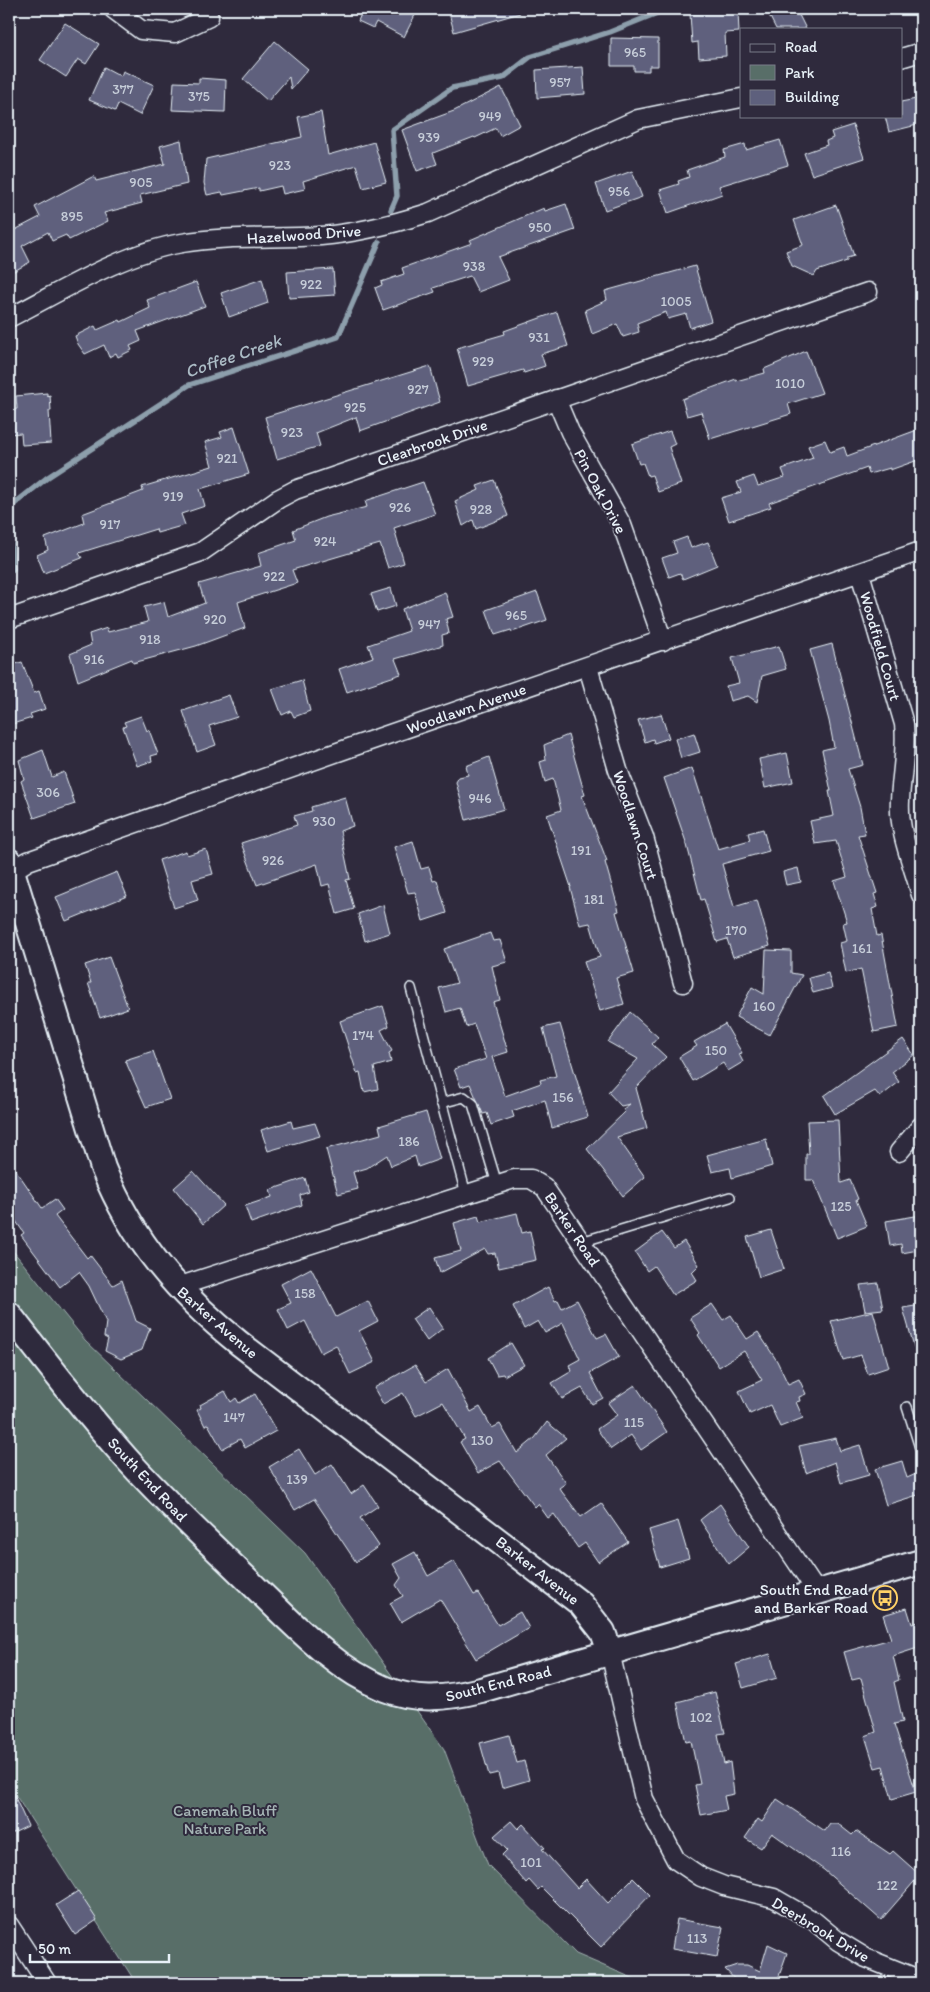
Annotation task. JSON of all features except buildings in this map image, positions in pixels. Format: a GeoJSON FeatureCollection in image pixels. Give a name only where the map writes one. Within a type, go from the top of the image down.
{"type":"FeatureCollection","features":[{"type":"Feature","properties":{"kind":"main road","name":"Barker Avenue"},"geometry":{"type":"LineString","coordinates":[[10,868],[103,1168],[118,1202],[139,1239],[195,1307],[239,1343],[581,1604],[603,1632],[610,1652]]}},
{"type":"Feature","properties":{"kind":"main road","name":"South End Road"},"geometry":{"type":"LineString","coordinates":[[9,1314],[101,1428],[155,1489],[300,1630],[339,1663],[361,1677],[404,1696],[423,1698],[444,1697],[481,1690],[921,1562]]}},
{"type":"Feature","properties":{"kind":"street"},"geometry":{"type":"LineString","coordinates":[[113,9],[142,30],[150,31],[175,33],[209,17]]}},
{"type":"Feature","properties":{"kind":"street"},"geometry":{"type":"LineString","coordinates":[[902,58],[921,52]]}},
{"type":"Feature","properties":{"kind":"street","name":"Hazelwood Drive"},"geometry":{"type":"LineString","coordinates":[[9,318],[119,263],[154,249],[207,239],[322,236],[363,231],[396,224],[428,213],[638,120],[740,98]]}},
{"type":"Feature","properties":{"kind":"street","name":"Clearbrook Drive"},"geometry":{"type":"LineString","coordinates":[[9,619],[201,552],[278,499],[295,490],[556,398],[868,292]]}},
{"type":"Feature","properties":{"kind":"street","name":"Pin Oak Drive"},"geometry":{"type":"LineString","coordinates":[[556,398],[570,432],[622,525],[663,641]]}},
{"type":"Feature","properties":{"kind":"street","name":"Woodlawn Avenue"},"geometry":{"type":"LineString","coordinates":[[10,868],[364,742],[921,552]]}},
{"type":"Feature","properties":{"kind":"street","name":"Woodfield Court"},"geometry":{"type":"LineString","coordinates":[[860,573],[904,724],[906,744],[900,801],[901,824],[921,895]]}},
{"type":"Feature","properties":{"kind":"street","name":"Woodlawn Court"},"geometry":{"type":"LineString","coordinates":[[588,667],[618,770],[644,837],[683,983]]}},
{"type":"Feature","properties":{"kind":"street"},"geometry":{"type":"LineString","coordinates":[[899,1152],[921,1126]]}},
{"type":"Feature","properties":{"kind":"street","name":"Barker Road"},"geometry":{"type":"LineString","coordinates":[[177,1287],[497,1184],[514,1179],[531,1179],[544,1187],[816,1592]]}},
{"type":"Feature","properties":{"kind":"street","name":"Deerbrook Drive"},"geometry":{"type":"LineString","coordinates":[[610,1652],[644,1799],[676,1860],[701,1878],[724,1886],[774,1898],[814,1921],[838,1941],[866,1958],[921,1980]]}},
{"type":"Feature","properties":{"kind":"street"},"geometry":{"type":"LineString","coordinates":[[9,1925],[47,1983]]}},
{"type":"Feature","properties":{"kind":"lane"},"geometry":{"type":"LineString","coordinates":[[411,988],[466,1194]]}},
{"type":"Feature","properties":{"kind":"lane"},"geometry":{"type":"LineString","coordinates":[[442,1103],[464,1097],[473,1104],[497,1184]]}},
{"type":"Feature","properties":{"kind":"lane"},"geometry":{"type":"LineString","coordinates":[[581,1242],[730,1197]]}},
{"type":"Feature","properties":{"kind":"lane"},"geometry":{"type":"LineString","coordinates":[[907,1406],[921,1451]]}},
{"type":"Feature","properties":{"kind":"green space","name":"Canemah Bluff Nature Park"},"geometry":{"type":"Polygon","coordinates":[[[9,1246],[85,1340],[305,1553],[444,1749],[488,1865],[576,1954],[644,1983],[136,1983],[9,1785],[9,1246]]]}},
{"type":"Feature","properties":{"kind":"waterway","name":"Coffee Creek"},"geometry":{"type":"LineString","coordinates":[[391,210],[397,196],[392,130],[452,88],[503,78],[530,57],[610,32],[667,9]]}},
{"type":"Feature","properties":{"kind":"waterway","name":"Coffee Creek"},"geometry":{"type":"LineString","coordinates":[[9,508],[48,477],[189,385],[338,337],[379,242]]}},
{"type":"Feature","properties":{"kind":"waterway","name":"Coffee Creek"},"geometry":{"type":"LineString","coordinates":[[9,521],[13,569],[9,571]]}},
{"type":"Feature","properties":{"kind":"place","name":"South End Road and Barker Road"},"geometry":{"type":"Point","coordinates":[885,1598]}}]}
